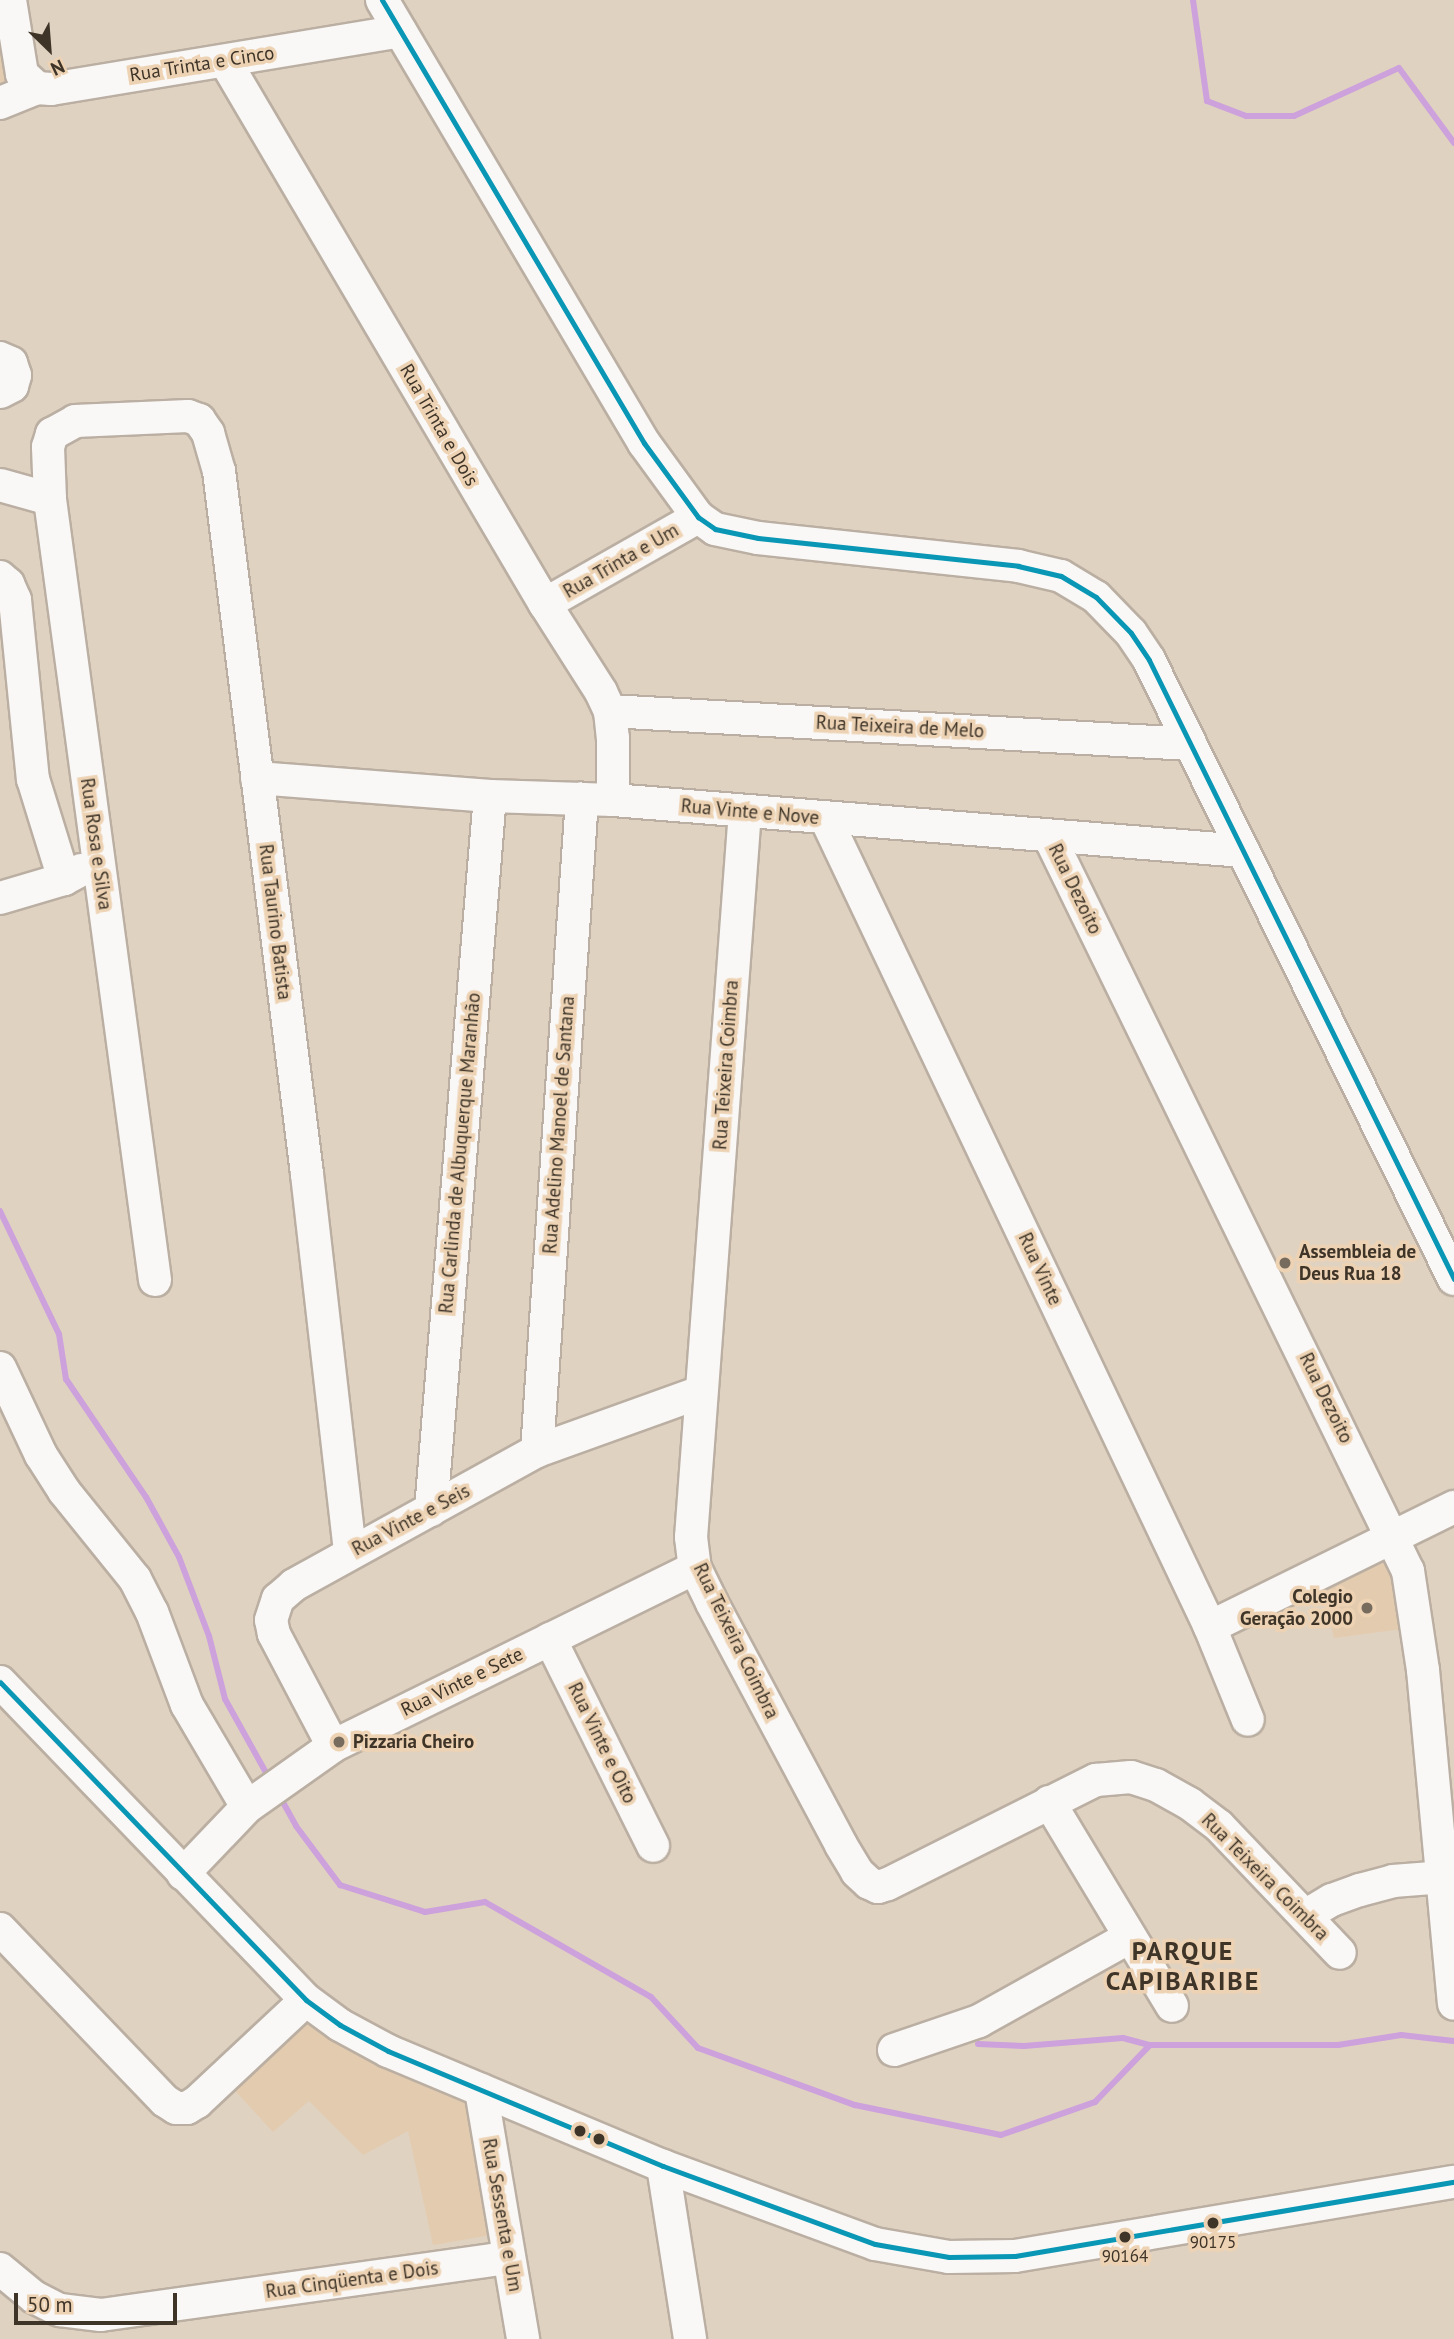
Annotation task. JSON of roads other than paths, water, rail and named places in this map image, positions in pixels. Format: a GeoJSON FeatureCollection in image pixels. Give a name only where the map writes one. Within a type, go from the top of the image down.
{"type":"FeatureCollection","features":[{"type":"Feature","properties":{"kind":"street"},"geometry":{"type":"LineString","coordinates":[[10,0],[22,74],[37,88]]}},
{"type":"Feature","properties":{"kind":"street"},"geometry":{"type":"LineString","coordinates":[[382,0],[644,443],[698,517],[715,528],[758,538],[1018,566],[1061,576],[1096,597],[1131,633],[1149,660],[1454,1279]]}},
{"type":"Feature","properties":{"kind":"street","name":"Rua Trinta e Cinco"},"geometry":{"type":"LineString","coordinates":[[0,103],[37,88],[51,89],[400,31]]}},
{"type":"Feature","properties":{"kind":"street","name":"Rua Trinta e Dois"},"geometry":{"type":"LineString","coordinates":[[225,61],[610,711],[613,738],[597,799]]}},
{"type":"Feature","properties":{"kind":"street"},"geometry":{"type":"LineString","coordinates":[[0,358],[11,363],[15,374],[12,386],[0,392]]}},
{"type":"Feature","properties":{"kind":"street","name":"Rua Taurino Batista"},"geometry":{"type":"LineString","coordinates":[[75,421],[188,416],[199,420],[208,433],[219,471],[350,1553]]}},
{"type":"Feature","properties":{"kind":"street","name":"Rua Rosa e Silva"},"geometry":{"type":"LineString","coordinates":[[75,421],[52,434],[48,447],[50,499],[155,1280]]}},
{"type":"Feature","properties":{"kind":"street"},"geometry":{"type":"LineString","coordinates":[[0,485],[50,499]]}},
{"type":"Feature","properties":{"kind":"street","name":"Rua Trinta e Um"},"geometry":{"type":"LineString","coordinates":[[545,604],[698,517]]}},
{"type":"Feature","properties":{"kind":"street"},"geometry":{"type":"LineString","coordinates":[[0,577],[8,584],[15,600],[33,779],[64,879]]}},
{"type":"Feature","properties":{"kind":"street","name":"Rua Teixeira de Melo"},"geometry":{"type":"LineString","coordinates":[[610,711],[1190,744]]}},
{"type":"Feature","properties":{"kind":"street","name":"Rua Vinte e Nove"},"geometry":{"type":"LineString","coordinates":[[257,778],[490,796],[597,799],[1243,851]]}},
{"type":"Feature","properties":{"kind":"street","name":"Rua Carlinda de Albuquerque Maranhão"},"geometry":{"type":"LineString","coordinates":[[431,1510],[490,796]]}},
{"type":"Feature","properties":{"kind":"street","name":"Rua Adelino Manoel de Santana"},"geometry":{"type":"LineString","coordinates":[[537,1451],[597,799]]}},
{"type":"Feature","properties":{"kind":"street","name":"Rua Teixeira Coimbra"},"geometry":{"type":"LineString","coordinates":[[746,811],[691,1537],[695,1568],[841,1845],[857,1872],[869,1883],[878,1887],[888,1884],[1096,1780],[1130,1777],[1156,1785],[1190,1804],[1219,1826],[1340,1953]]}},
{"type":"Feature","properties":{"kind":"street","name":"Rua Vinte"},"geometry":{"type":"LineString","coordinates":[[826,819],[1210,1627],[1248,1720]]}},
{"type":"Feature","properties":{"kind":"street","name":"Rua Dezoito"},"geometry":{"type":"LineString","coordinates":[[1049,836],[1395,1538],[1408,1571],[1416,1612],[1444,1877],[1454,2004]]}},
{"type":"Feature","properties":{"kind":"street"},"geometry":{"type":"LineString","coordinates":[[0,898],[64,879],[98,862]]}},
{"type":"Feature","properties":{"kind":"street"},"geometry":{"type":"LineString","coordinates":[[0,1368],[41,1455],[64,1491],[135,1579],[152,1612],[187,1705],[255,1800]]}},
{"type":"Feature","properties":{"kind":"street","name":"Rua Vinte e Seis"},"geometry":{"type":"LineString","coordinates":[[333,1746],[275,1634],[271,1620],[278,1599],[294,1585],[537,1451],[701,1392]]}},
{"type":"Feature","properties":{"kind":"street"},"geometry":{"type":"LineString","coordinates":[[1210,1627],[1454,1507]]}},
{"type":"Feature","properties":{"kind":"street","name":"Rua Vinte e Sete"},"geometry":{"type":"LineString","coordinates":[[183,1874],[255,1800],[333,1746],[695,1568]]}},
{"type":"Feature","properties":{"kind":"street","name":"Rua Vinte e Oito"},"geometry":{"type":"LineString","coordinates":[[550,1639],[653,1846]]}},
{"type":"Feature","properties":{"kind":"street"},"geometry":{"type":"LineString","coordinates":[[0,1682],[306,2000],[340,2025],[388,2051],[758,2204],[875,2244],[949,2256],[1015,2256],[1454,2182]]}},
{"type":"Feature","properties":{"kind":"street"},"geometry":{"type":"LineString","coordinates":[[1049,1802],[1128,1938],[1172,2006]]}},
{"type":"Feature","properties":{"kind":"street"},"geometry":{"type":"LineString","coordinates":[[1305,1916],[1332,1900],[1360,1890],[1393,1881],[1444,1877]]}},
{"type":"Feature","properties":{"kind":"street"},"geometry":{"type":"LineString","coordinates":[[0,1929],[165,2101],[176,2108],[187,2108],[197,2102],[306,2000]]}},
{"type":"Feature","properties":{"kind":"street"},"geometry":{"type":"LineString","coordinates":[[894,2050],[979,2021],[1128,1938]]}},
{"type":"Feature","properties":{"kind":"street","name":"Rua Sessenta e Um"},"geometry":{"type":"LineString","coordinates":[[481,2090],[523,2339]]}},
{"type":"Feature","properties":{"kind":"street"},"geometry":{"type":"LineString","coordinates":[[663,2166],[690,2339]]}},
{"type":"Feature","properties":{"kind":"street","name":"Rua Cinqüenta e Dois"},"geometry":{"type":"LineString","coordinates":[[0,2269],[34,2297],[102,2327],[509,2259]]}},
{"type":"Feature","properties":{"kind":"waterway"},"geometry":{"type":"LineString","coordinates":[[1193,0],[1207,101],[1246,116],[1294,116],[1399,68],[1454,143]]}},
{"type":"Feature","properties":{"kind":"waterway"},"geometry":{"type":"LineString","coordinates":[[0,1211],[59,1334],[66,1379],[146,1497],[179,1557],[209,1636],[225,1699],[270,1780]]}},
{"type":"Feature","properties":{"kind":"waterway"},"geometry":{"type":"LineString","coordinates":[[279,1795],[296,1826],[340,1885],[425,1912],[485,1902],[651,1997],[698,2048],[855,2105],[1001,2135],[1095,2102],[1150,2045],[1338,2045],[1401,2035],[1454,2041]]}},
{"type":"Feature","properties":{"kind":"waterway"},"geometry":{"type":"LineString","coordinates":[[978,2044],[1024,2046],[1123,2038],[1150,2045]]}},
{"type":"Feature","properties":{"kind":"place","name":"Assembleia de Deus Rua 18"},"geometry":{"type":"Point","coordinates":[1285,1263]}},
{"type":"Feature","properties":{"kind":"place","name":"Colegio Geração 2000"},"geometry":{"type":"Point","coordinates":[1367,1608]}},
{"type":"Feature","properties":{"kind":"place","name":"Pizzaria Cheiro"},"geometry":{"type":"Point","coordinates":[339,1742]}},
{"type":"Feature","properties":{"kind":"place","name":"90175"},"geometry":{"type":"Point","coordinates":[1213,2223]}},
{"type":"Feature","properties":{"kind":"place","name":"90164"},"geometry":{"type":"Point","coordinates":[1125,2237]}},
{"type":"Feature","properties":{"kind":"district","name":"PARQUE CAPIBARIBE"},"geometry":{"type":"Point","coordinates":[1183,1966]}}]}
